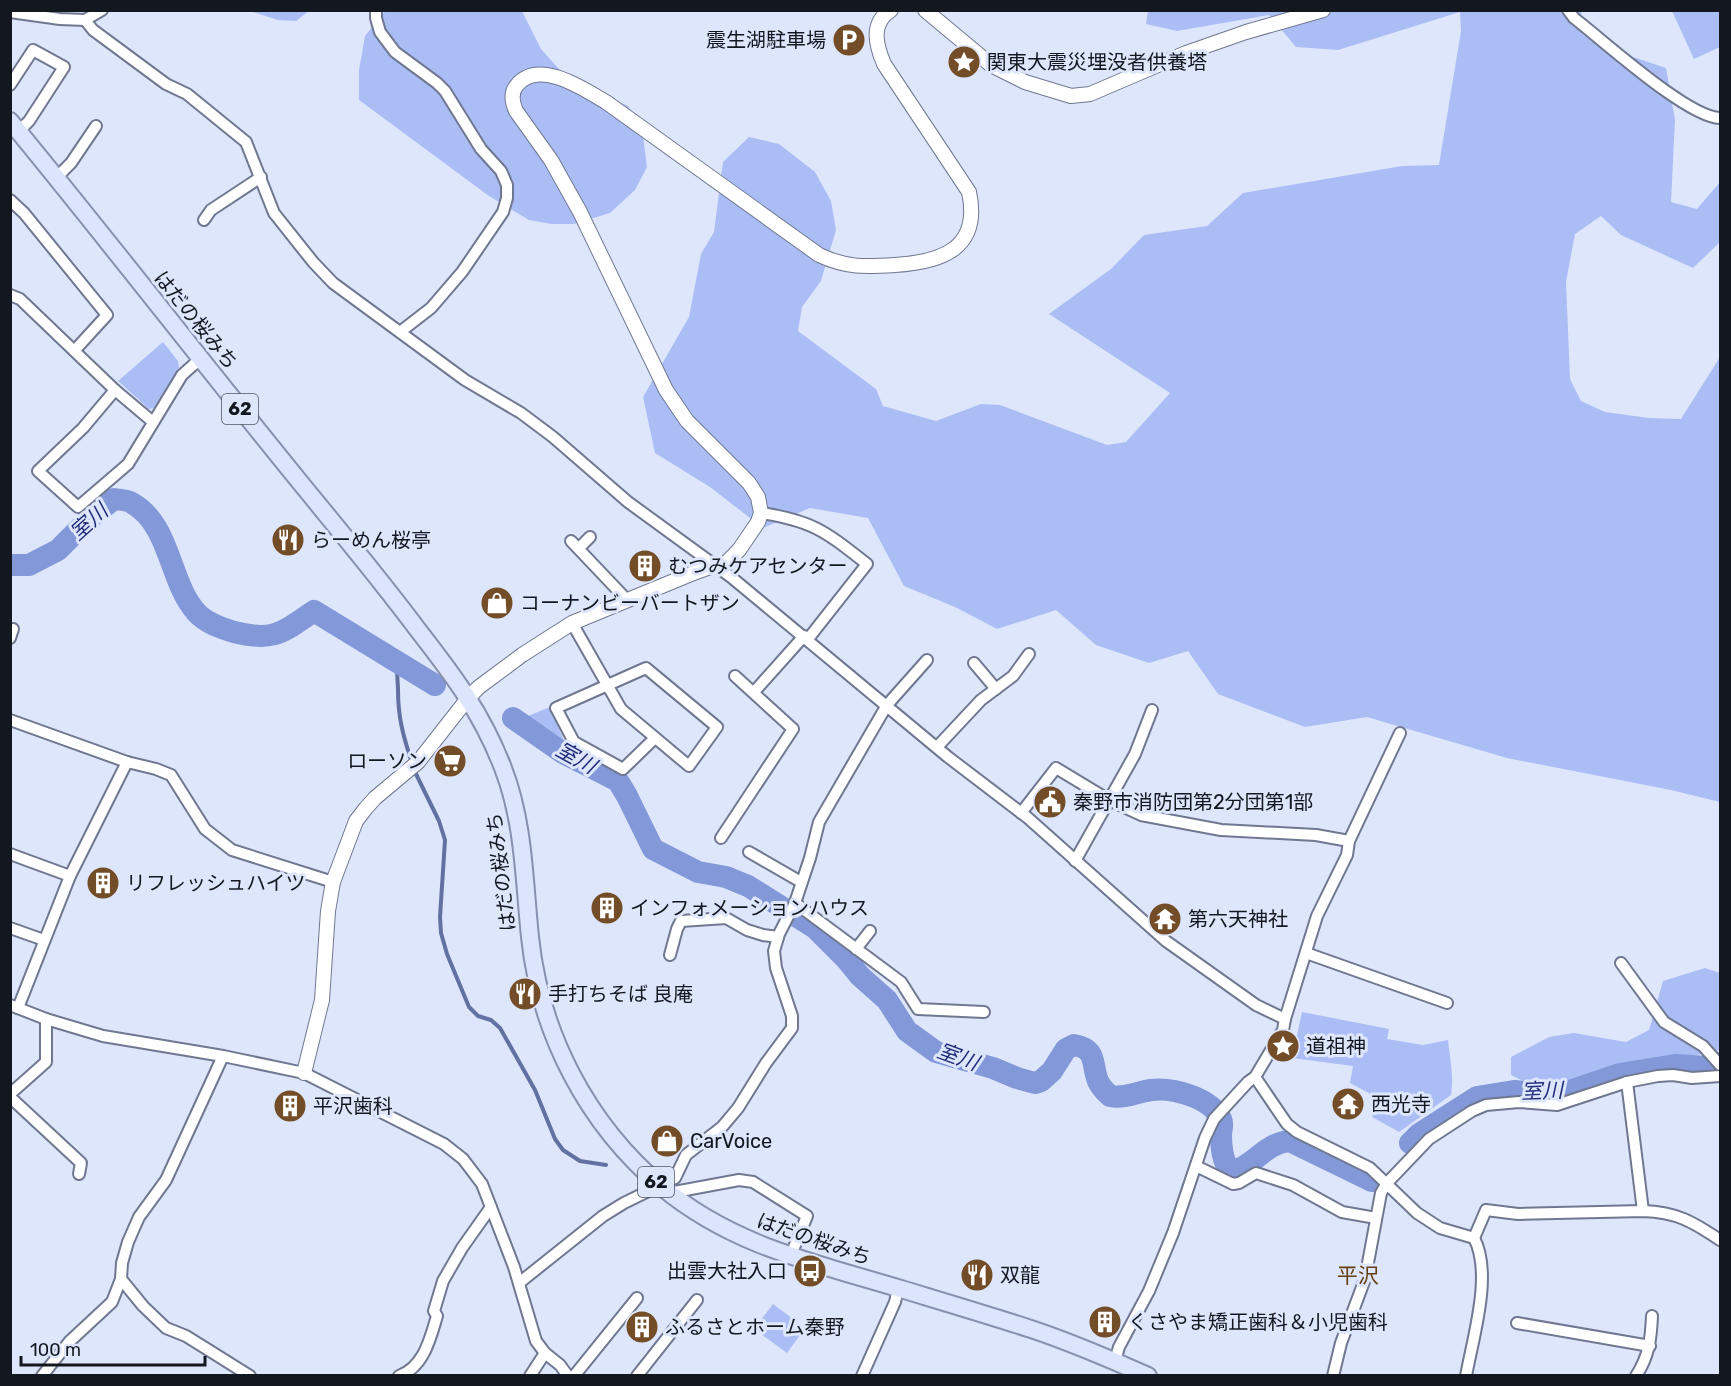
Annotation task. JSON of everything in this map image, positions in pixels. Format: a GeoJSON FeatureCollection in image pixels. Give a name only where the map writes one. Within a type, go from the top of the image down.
{"type":"FeatureCollection","features":[{"type":"Feature","properties":{"kind":"main road","name":"はだの桜みち"},"geometry":{"type":"LineString","coordinates":[[15,126],[405,612],[469,697],[488,732],[515,804],[538,984],[560,1050],[583,1098],[642,1170],[712,1222],[768,1249],[1034,1330],[1148,1376]]}},
{"type":"Feature","properties":{"kind":"street"},"geometry":{"type":"LineString","coordinates":[[10,12],[85,20],[102,10]]}},
{"type":"Feature","properties":{"kind":"street"},"geometry":{"type":"LineString","coordinates":[[376,10],[380,32],[395,52],[445,91],[481,149],[501,171],[507,184],[504,212],[462,272],[431,308],[400,332]]}},
{"type":"Feature","properties":{"kind":"street"},"geometry":{"type":"LineString","coordinates":[[304,1073],[314,1038],[323,990],[328,911],[333,882],[356,821],[375,798],[418,762],[479,687],[522,655],[572,623],[713,566],[725,564],[739,550],[758,522],[761,513],[758,497],[749,483],[687,421],[666,390],[580,212],[551,160],[516,111],[512,102],[517,84],[532,75],[557,77],[579,86],[606,102],[819,255],[838,263],[862,268],[931,261],[958,245],[967,233],[972,208],[969,192],[884,64],[876,46],[876,31],[891,10]]}},
{"type":"Feature","properties":{"kind":"street"},"geometry":{"type":"LineString","coordinates":[[926,10],[991,65],[1025,82],[1071,96],[1090,94],[1186,53],[1246,32],[1323,10]]}},
{"type":"Feature","properties":{"kind":"street"},"geometry":{"type":"LineString","coordinates":[[1568,10],[1574,18],[1679,101],[1700,113],[1720,118]]}},
{"type":"Feature","properties":{"kind":"street"},"geometry":{"type":"LineString","coordinates":[[85,20],[93,30],[166,84],[187,94],[246,142],[274,213],[333,283],[465,380],[521,413],[553,437],[628,502],[731,577],[937,747],[1021,813],[1166,941],[1256,1005],[1285,1019]]}},
{"type":"Feature","properties":{"kind":"street"},"geometry":{"type":"LineString","coordinates":[[10,85],[33,50],[64,68],[29,121],[15,126]]}},
{"type":"Feature","properties":{"kind":"street"},"geometry":{"type":"LineString","coordinates":[[56,178],[71,163],[96,126]]}},
{"type":"Feature","properties":{"kind":"street"},"geometry":{"type":"LineString","coordinates":[[204,220],[208,207],[261,177]]}},
{"type":"Feature","properties":{"kind":"street"},"geometry":{"type":"LineString","coordinates":[[10,200],[24,213],[107,315],[75,350]]}},
{"type":"Feature","properties":{"kind":"street"},"geometry":{"type":"LineString","coordinates":[[10,296],[20,299],[115,390],[153,422]]}},
{"type":"Feature","properties":{"kind":"street"},"geometry":{"type":"LineString","coordinates":[[115,390],[83,429],[38,471],[78,507],[128,464],[182,375],[200,359]]}},
{"type":"Feature","properties":{"kind":"street"},"geometry":{"type":"LineString","coordinates":[[754,692],[806,638],[867,564],[815,526],[790,517],[761,513]]}},
{"type":"Feature","properties":{"kind":"street"},"geometry":{"type":"LineString","coordinates":[[590,537],[575,544],[628,601]]}},
{"type":"Feature","properties":{"kind":"street"},"geometry":{"type":"LineString","coordinates":[[572,623],[606,685],[621,709],[689,766],[717,727],[646,668],[606,685],[556,708],[574,742],[622,769],[655,738]]}},
{"type":"Feature","properties":{"kind":"street"},"geometry":{"type":"LineString","coordinates":[[937,747],[981,700],[1013,676],[1029,654]]}},
{"type":"Feature","properties":{"kind":"street"},"geometry":{"type":"LineString","coordinates":[[665,1189],[675,1178],[686,1155],[722,1126],[738,1108],[766,1063],[792,1028],[792,1016],[776,968],[774,951],[778,937],[794,905],[819,822],[887,705],[927,660]]}},
{"type":"Feature","properties":{"kind":"street"},"geometry":{"type":"LineString","coordinates":[[974,663],[996,689]]}},
{"type":"Feature","properties":{"kind":"street"},"geometry":{"type":"LineString","coordinates":[[721,838],[794,729],[735,676]]}},
{"type":"Feature","properties":{"kind":"street"},"geometry":{"type":"LineString","coordinates":[[1075,861],[1135,754],[1152,710]]}},
{"type":"Feature","properties":{"kind":"street"},"geometry":{"type":"LineString","coordinates":[[10,720],[126,762],[156,768],[171,775],[205,829],[232,850],[333,882]]}},
{"type":"Feature","properties":{"kind":"street"},"geometry":{"type":"LineString","coordinates":[[1115,1361],[1119,1347],[1149,1291],[1173,1233],[1205,1138],[1214,1119],[1255,1077],[1283,1030],[1317,916],[1347,855],[1349,841],[1400,733]]}},
{"type":"Feature","properties":{"kind":"street"},"geometry":{"type":"LineString","coordinates":[[126,762],[70,876],[42,949],[14,1007],[103,1036],[223,1056],[304,1073],[444,1144],[463,1159],[482,1184],[519,1283],[533,1333],[545,1353],[560,1365],[568,1376]]}},
{"type":"Feature","properties":{"kind":"street"},"geometry":{"type":"LineString","coordinates":[[1021,813],[1056,768],[1109,800],[1141,815],[1221,830],[1316,834],[1349,841]]}},
{"type":"Feature","properties":{"kind":"street"},"geometry":{"type":"LineString","coordinates":[[749,852],[801,882]]}},
{"type":"Feature","properties":{"kind":"street"},"geometry":{"type":"LineString","coordinates":[[10,854],[70,876]]}},
{"type":"Feature","properties":{"kind":"street"},"geometry":{"type":"LineString","coordinates":[[794,905],[901,982],[918,1009],[946,1016],[984,1012]]}},
{"type":"Feature","properties":{"kind":"street"},"geometry":{"type":"LineString","coordinates":[[670,955],[681,921],[726,918],[747,930],[778,937]]}},
{"type":"Feature","properties":{"kind":"street"},"geometry":{"type":"LineString","coordinates":[[10,928],[44,940]]}},
{"type":"Feature","properties":{"kind":"street"},"geometry":{"type":"LineString","coordinates":[[856,949],[870,931]]}},
{"type":"Feature","properties":{"kind":"street"},"geometry":{"type":"LineString","coordinates":[[1306,952],[1448,1003]]}},
{"type":"Feature","properties":{"kind":"street"},"geometry":{"type":"LineString","coordinates":[[1621,963],[1664,1022],[1703,1046],[1720,1065]]}},
{"type":"Feature","properties":{"kind":"street"},"geometry":{"type":"LineString","coordinates":[[46,1019],[46,1062],[10,1096],[81,1163],[79,1174]]}},
{"type":"Feature","properties":{"kind":"street"},"geometry":{"type":"LineString","coordinates":[[42,1376],[69,1342],[112,1302],[121,1279],[122,1263],[128,1242],[139,1217],[166,1180],[223,1056]]}},
{"type":"Feature","properties":{"kind":"street"},"geometry":{"type":"LineString","coordinates":[[1333,1376],[1341,1343],[1365,1279],[1381,1192],[1429,1139],[1472,1111],[1486,1105],[1510,1102],[1557,1105],[1627,1082],[1673,1075],[1692,1078],[1720,1076]]}},
{"type":"Feature","properties":{"kind":"street"},"geometry":{"type":"LineString","coordinates":[[1255,1077],[1287,1124],[1297,1132],[1370,1168],[1417,1213],[1440,1228],[1474,1238],[1480,1249],[1481,1290],[1466,1376]]}},
{"type":"Feature","properties":{"kind":"street"},"geometry":{"type":"LineString","coordinates":[[1627,1082],[1643,1210]]}},
{"type":"Feature","properties":{"kind":"street"},"geometry":{"type":"LineString","coordinates":[[1196,1166],[1233,1184],[1256,1173],[1266,1174],[1293,1185],[1342,1212],[1376,1218]]}},
{"type":"Feature","properties":{"kind":"street"},"geometry":{"type":"LineString","coordinates":[[519,1283],[603,1216],[624,1203],[665,1189],[739,1180],[753,1182],[807,1216],[790,1257]]}},
{"type":"Feature","properties":{"kind":"street"},"geometry":{"type":"LineString","coordinates":[[399,1376],[410,1372],[421,1359],[437,1316],[434,1311],[443,1281],[462,1248],[491,1207]]}},
{"type":"Feature","properties":{"kind":"street"},"geometry":{"type":"LineString","coordinates":[[1474,1238],[1486,1210],[1518,1214],[1643,1210],[1662,1211],[1680,1216],[1720,1240]]}},
{"type":"Feature","properties":{"kind":"street"},"geometry":{"type":"LineString","coordinates":[[121,1279],[143,1306],[166,1328],[186,1336],[250,1376]]}},
{"type":"Feature","properties":{"kind":"street"},"geometry":{"type":"LineString","coordinates":[[862,1376],[895,1302],[898,1289]]}},
{"type":"Feature","properties":{"kind":"street"},"geometry":{"type":"LineString","coordinates":[[574,1376],[637,1298]]}},
{"type":"Feature","properties":{"kind":"street"},"geometry":{"type":"LineString","coordinates":[[637,1376],[697,1300]]}},
{"type":"Feature","properties":{"kind":"street"},"geometry":{"type":"LineString","coordinates":[[1636,1376],[1645,1362],[1650,1346],[1652,1316]]}},
{"type":"Feature","properties":{"kind":"street"},"geometry":{"type":"LineString","coordinates":[[1517,1323],[1650,1346]]}},
{"type":"Feature","properties":{"kind":"street"},"geometry":{"type":"LineString","coordinates":[[530,1376],[545,1353]]}},
{"type":"Feature","properties":{"kind":"shaded area"},"geometry":{"type":"Polygon","coordinates":[[[309,10],[296,21],[278,20],[250,11],[309,10]]]}},
{"type":"Feature","properties":{"kind":"shaded area"},"geometry":{"type":"Polygon","coordinates":[[[385,11],[522,11],[541,49],[568,79],[628,106],[642,128],[647,167],[635,190],[610,213],[574,224],[552,224],[529,220],[489,196],[359,100],[359,70],[365,36],[385,11]]]}},
{"type":"Feature","properties":{"kind":"shaded area"},"geometry":{"type":"Polygon","coordinates":[[[1148,11],[1581,11],[1583,35],[1630,56],[1666,68],[1675,120],[1671,202],[1697,209],[1720,182],[1720,242],[1693,268],[1621,235],[1601,216],[1575,234],[1566,282],[1570,379],[1581,401],[1605,412],[1649,418],[1681,419],[1720,357],[1720,802],[1671,790],[1507,758],[1367,717],[1305,727],[1218,694],[1188,651],[1149,663],[1096,645],[1056,610],[997,629],[955,607],[904,586],[868,518],[810,508],[763,528],[710,487],[655,453],[643,397],[689,317],[701,254],[714,232],[723,162],[749,137],[779,144],[815,172],[831,201],[836,230],[821,281],[802,307],[798,331],[876,389],[883,406],[936,421],[981,404],[1000,405],[1107,445],[1126,442],[1170,393],[1049,314],[1111,269],[1144,235],[1207,226],[1243,193],[1402,166],[1439,165],[1461,31],[1460,12],[1338,50],[1296,47],[1269,15],[1177,31],[1146,24],[1148,11]]]}},
{"type":"Feature","properties":{"kind":"shaded area"},"geometry":{"type":"Polygon","coordinates":[[[1672,11],[1720,11],[1720,47],[1694,59],[1672,11]]]}},
{"type":"Feature","properties":{"kind":"shaded area"},"geometry":{"type":"Polygon","coordinates":[[[163,342],[178,361],[179,367],[154,408],[149,409],[118,381],[163,342]]]}},
{"type":"Feature","properties":{"kind":"shaded area"},"geometry":{"type":"Polygon","coordinates":[[[550,707],[564,741],[527,719],[528,716],[550,707]]]}},
{"type":"Feature","properties":{"kind":"shaded area"},"geometry":{"type":"Polygon","coordinates":[[[1705,968],[1720,973],[1720,1050],[1559,1085],[1527,1083],[1511,1075],[1511,1057],[1549,1037],[1574,1033],[1626,1042],[1649,1030],[1663,981],[1705,968]]]}},
{"type":"Feature","properties":{"kind":"shaded area"},"geometry":{"type":"Polygon","coordinates":[[[1302,1012],[1389,1029],[1387,1039],[1423,1045],[1448,1040],[1452,1074],[1451,1095],[1399,1132],[1372,1117],[1378,1098],[1350,1083],[1353,1066],[1292,1058],[1302,1012]]]}},
{"type":"Feature","properties":{"kind":"shaded area"},"geometry":{"type":"Polygon","coordinates":[[[773,1304],[805,1328],[787,1353],[754,1329],[773,1304]]]}},
{"type":"Feature","properties":{"kind":"waterway","name":"室川"},"geometry":{"type":"LineString","coordinates":[[10,565],[29,565],[58,550],[89,519],[114,499],[128,501],[145,513],[155,525],[188,601],[197,613],[209,622],[234,632],[268,636],[285,630],[314,611],[435,685]]}},
{"type":"Feature","properties":{"kind":"waterway"},"geometry":{"type":"LineString","coordinates":[[398,662],[400,717],[411,760]]}},
{"type":"Feature","properties":{"kind":"waterway","name":"室川"},"geometry":{"type":"LineString","coordinates":[[513,718],[563,753],[618,781],[653,849],[698,872],[726,877],[748,886],[815,928],[860,976],[887,1000],[907,1031],[936,1052],[1035,1083],[1041,1081],[1052,1071],[1066,1049],[1074,1045],[1082,1047],[1090,1054],[1098,1081],[1110,1096],[1126,1096],[1151,1090],[1170,1090],[1209,1105],[1222,1121],[1223,1154],[1231,1172],[1246,1165],[1273,1146],[1290,1141],[1372,1181]]}},
{"type":"Feature","properties":{"kind":"waterway"},"geometry":{"type":"LineString","coordinates":[[415,772],[439,821],[445,840],[441,933],[447,954],[469,1007],[478,1016],[491,1020],[500,1028],[535,1090],[555,1139],[563,1150],[580,1161],[606,1165]]}},
{"type":"Feature","properties":{"kind":"waterway","name":"室川"},"geometry":{"type":"LineString","coordinates":[[1410,1143],[1419,1134],[1477,1097],[1514,1091],[1558,1095],[1620,1074],[1675,1065],[1708,1067],[1720,1063]]}},
{"type":"Feature","properties":{"kind":"place","name":"震生湖駐車場"},"geometry":{"type":"Point","coordinates":[849,40]}},
{"type":"Feature","properties":{"kind":"place","name":"関東大震災埋没者供養塔"},"geometry":{"type":"Point","coordinates":[964,62]}},
{"type":"Feature","properties":{"kind":"place","name":"らーめん桜亭"},"geometry":{"type":"Point","coordinates":[288,540]}},
{"type":"Feature","properties":{"kind":"place","name":"むつみケアセンター"},"geometry":{"type":"Point","coordinates":[645,566]}},
{"type":"Feature","properties":{"kind":"place","name":"コーナンビーバートザン"},"geometry":{"type":"Point","coordinates":[497,603]}},
{"type":"Feature","properties":{"kind":"place","name":"ローソン"},"geometry":{"type":"Point","coordinates":[450,761]}},
{"type":"Feature","properties":{"kind":"place","name":"秦野市消防団第2分団第1部"},"geometry":{"type":"Point","coordinates":[1050,802]}},
{"type":"Feature","properties":{"kind":"place","name":"リフレッシュハイツ"},"geometry":{"type":"Point","coordinates":[103,883]}},
{"type":"Feature","properties":{"kind":"place","name":"インフォメーションハウス"},"geometry":{"type":"Point","coordinates":[607,908]}},
{"type":"Feature","properties":{"kind":"place","name":"第六天神社"},"geometry":{"type":"Point","coordinates":[1165,919]}},
{"type":"Feature","properties":{"kind":"place","name":"手打ちそば 良庵"},"geometry":{"type":"Point","coordinates":[525,994]}},
{"type":"Feature","properties":{"kind":"place","name":"道祖神"},"geometry":{"type":"Point","coordinates":[1283,1046]}},
{"type":"Feature","properties":{"kind":"place","name":"西光寺"},"geometry":{"type":"Point","coordinates":[1348,1104]}},
{"type":"Feature","properties":{"kind":"place","name":"平沢歯科"},"geometry":{"type":"Point","coordinates":[290,1106]}},
{"type":"Feature","properties":{"kind":"place","name":"CarVoice"},"geometry":{"type":"Point","coordinates":[667,1141]}},
{"type":"Feature","properties":{"kind":"place","name":"出雲大社入口"},"geometry":{"type":"Point","coordinates":[810,1271]}},
{"type":"Feature","properties":{"kind":"place","name":"双龍"},"geometry":{"type":"Point","coordinates":[977,1275]}},
{"type":"Feature","properties":{"kind":"place","name":"くさやま矯正歯科＆小児歯科"},"geometry":{"type":"Point","coordinates":[1105,1322]}},
{"type":"Feature","properties":{"kind":"place","name":"ふるさとホーム秦野"},"geometry":{"type":"Point","coordinates":[642,1327]}},
{"type":"Feature","properties":{"kind":"district","name":"平沢"},"geometry":{"type":"Point","coordinates":[1358,1276]}}]}
